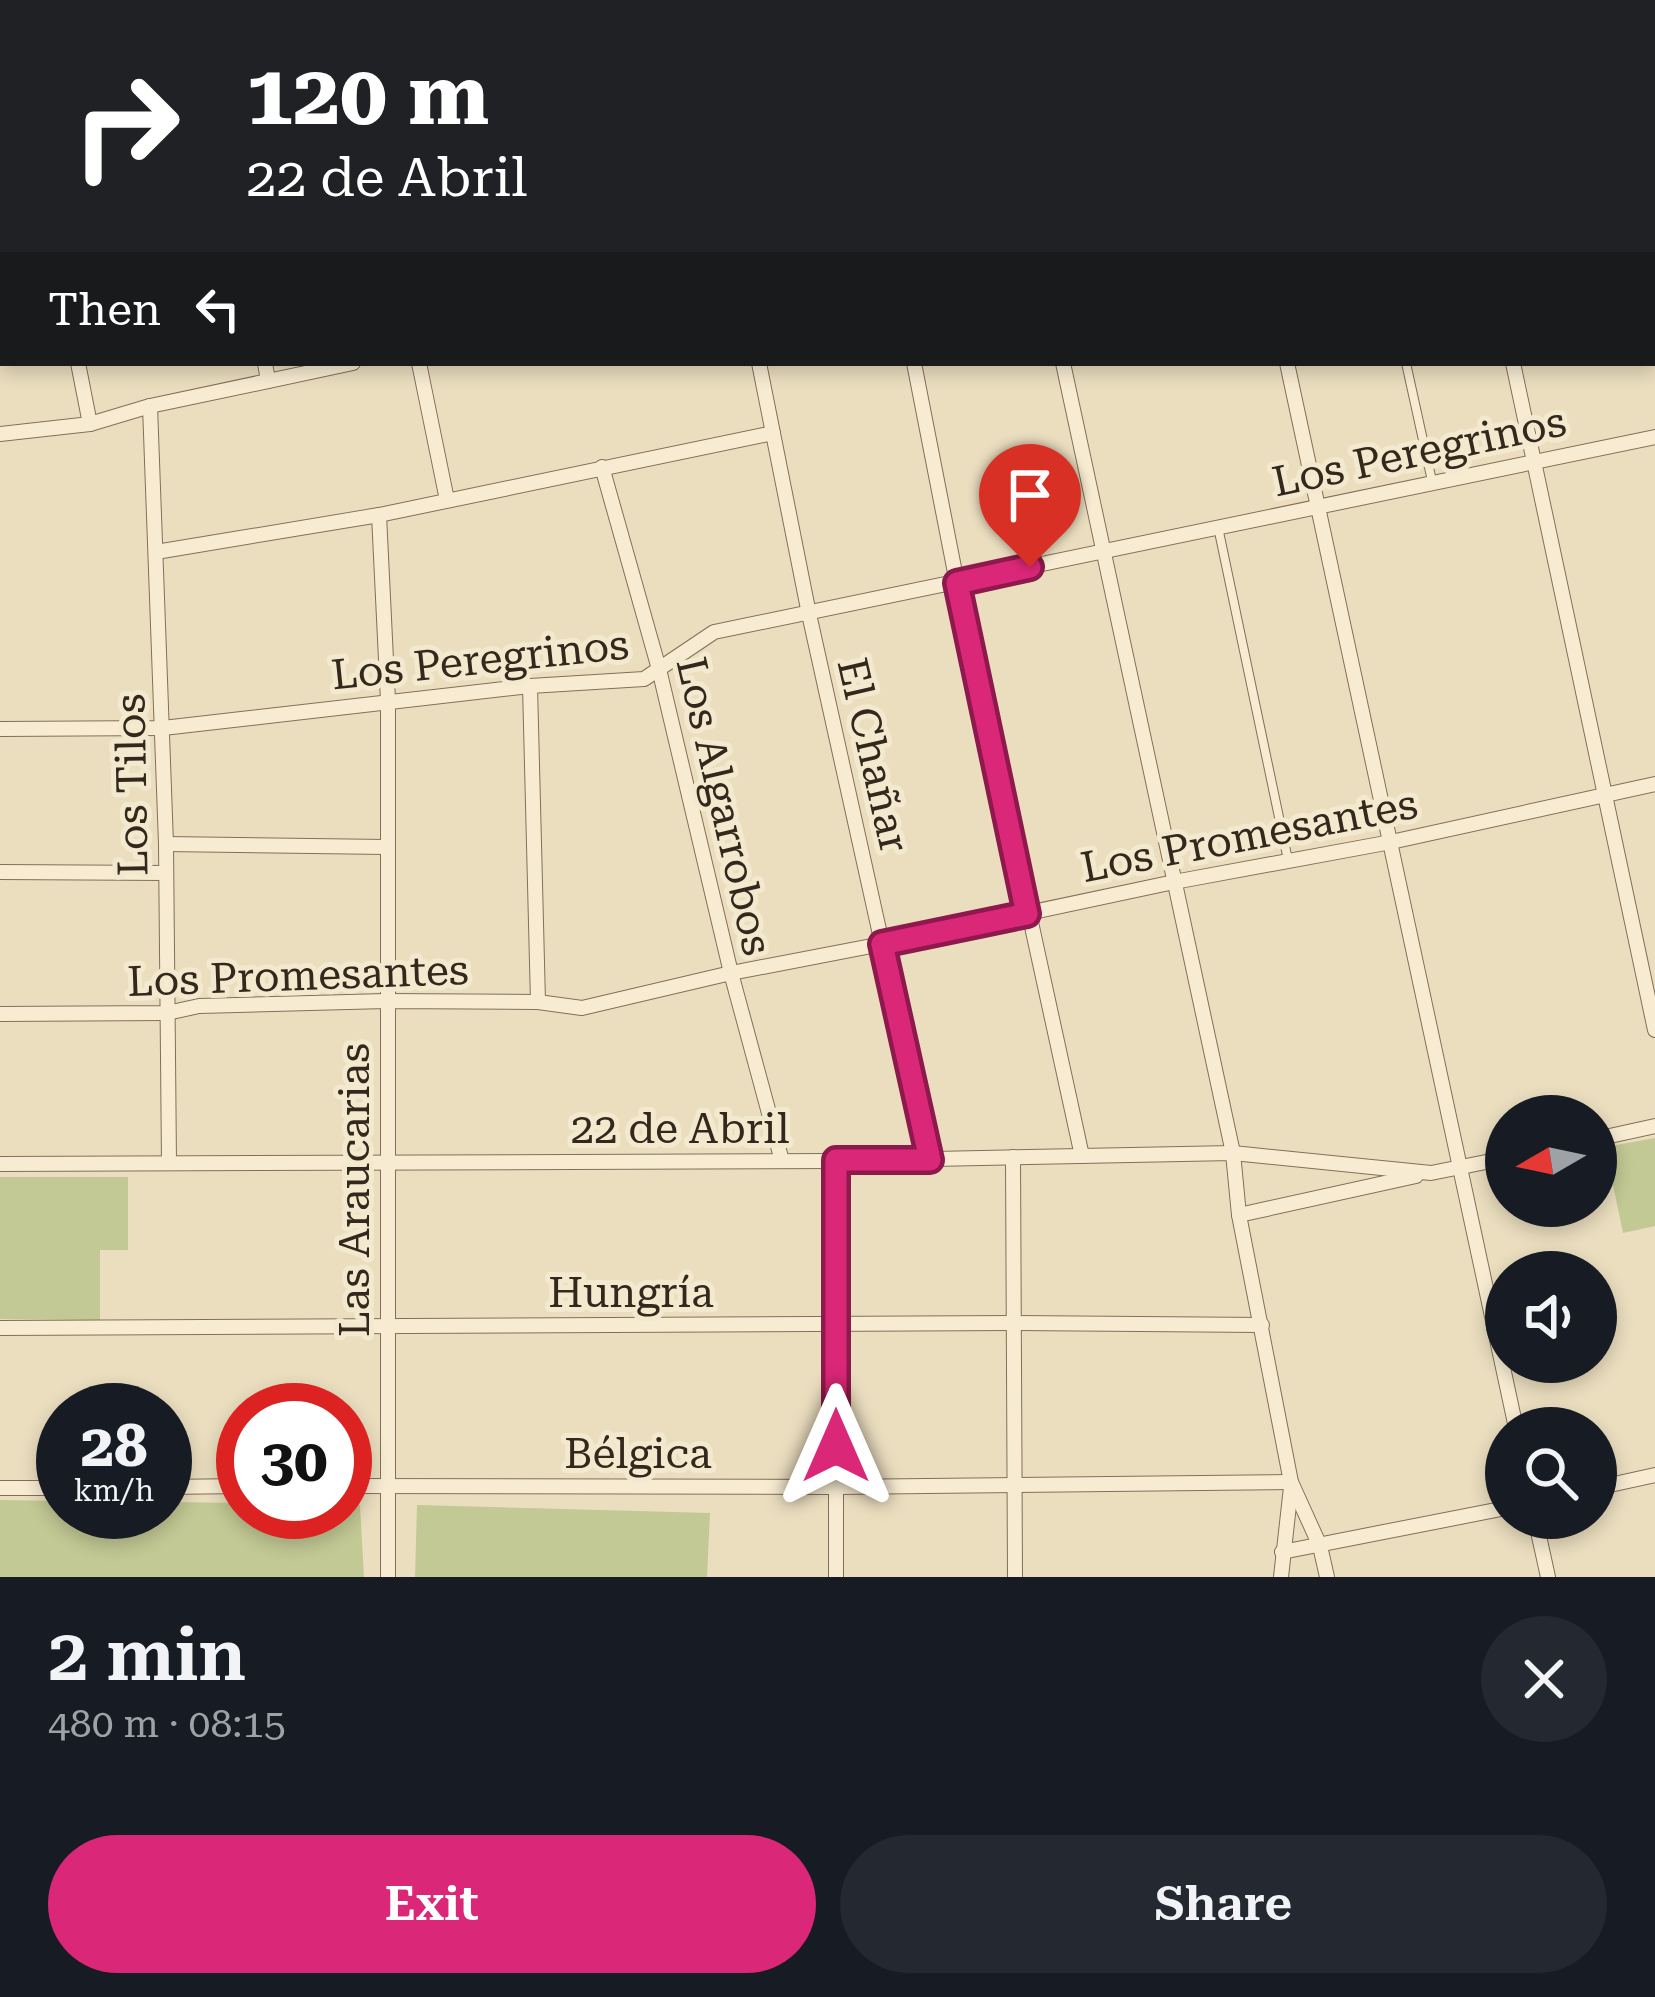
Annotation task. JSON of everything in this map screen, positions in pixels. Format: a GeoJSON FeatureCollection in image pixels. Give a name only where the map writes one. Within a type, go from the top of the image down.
{"type":"FeatureCollection","features":[{"type":"Feature","properties":{"kind":"street"},"geometry":{"type":"LineString","coordinates":[[79,366],[90,424]]}},
{"type":"Feature","properties":{"kind":"street"},"geometry":{"type":"LineString","coordinates":[[266,366],[268,381]]}},
{"type":"Feature","properties":{"kind":"street"},"geometry":{"type":"LineString","coordinates":[[0,434],[90,424],[150,406],[339,366]]}},
{"type":"Feature","properties":{"kind":"street"},"geometry":{"type":"LineString","coordinates":[[420,366],[447,500]]}},
{"type":"Feature","properties":{"kind":"street","name":"El Chañar"},"geometry":{"type":"LineString","coordinates":[[760,366],[809,614],[930,1160]]}},
{"type":"Feature","properties":{"kind":"street"},"geometry":{"type":"LineString","coordinates":[[915,366],[1027,914],[1082,1156]]}},
{"type":"Feature","properties":{"kind":"street"},"geometry":{"type":"LineString","coordinates":[[1065,366],[1232,1154],[1292,1482],[1320,1546],[1327,1577]]}},
{"type":"Feature","properties":{"kind":"street"},"geometry":{"type":"LineString","coordinates":[[1288,366],[1512,1407]]}},
{"type":"Feature","properties":{"kind":"street"},"geometry":{"type":"LineString","coordinates":[[1515,366],[1605,796],[1649,970],[1655,1030]]}},
{"type":"Feature","properties":{"kind":"street","name":"Los Tilos"},"geometry":{"type":"LineString","coordinates":[[150,406],[166,844],[169,1163]]}},
{"type":"Feature","properties":{"kind":"street"},"geometry":{"type":"LineString","coordinates":[[156,552],[379,515],[773,433]]}},
{"type":"Feature","properties":{"kind":"street","name":"Los Peregrinos"},"geometry":{"type":"LineString","coordinates":[[0,729],[163,728],[388,700],[644,679],[714,632],[1655,437]]}},
{"type":"Feature","properties":{"kind":"street","name":"Los Algarrobos"},"geometry":{"type":"LineString","coordinates":[[602,467],[659,670],[730,973],[782,1161]]}},
{"type":"Feature","properties":{"kind":"street","name":"Las Araucarias"},"geometry":{"type":"LineString","coordinates":[[379,515],[388,700],[388,1577]]}},
{"type":"Feature","properties":{"kind":"street"},"geometry":{"type":"LineString","coordinates":[[530,686],[538,1002]]}},
{"type":"Feature","properties":{"kind":"street","name":"Los Promesantes"},"geometry":{"type":"LineString","coordinates":[[0,1014],[167,1013],[199,1006],[386,1001],[538,1002],[582,1009],[730,973],[1391,842],[1655,784]]}},
{"type":"Feature","properties":{"kind":"street"},"geometry":{"type":"LineString","coordinates":[[166,844],[387,847]]}},
{"type":"Feature","properties":{"kind":"street"},"geometry":{"type":"LineString","coordinates":[[0,872],[166,873]]}},
{"type":"Feature","properties":{"kind":"street"},"geometry":{"type":"LineString","coordinates":[[1617,1134],[1655,1126]]}},
{"type":"Feature","properties":{"kind":"street","name":"22 de Abril"},"geometry":{"type":"LineString","coordinates":[[0,1163],[930,1160],[1232,1154],[1431,1173]]}},
{"type":"Feature","properties":{"kind":"street"},"geometry":{"type":"LineString","coordinates":[[1013,1157],[1016,1577]]}},
{"type":"Feature","properties":{"kind":"street"},"geometry":{"type":"LineString","coordinates":[[836,1160],[836,1577]]}},
{"type":"Feature","properties":{"kind":"street","name":"22 de Abril"},"geometry":{"type":"LineString","coordinates":[[1240,1215],[1485,1162]]}},
{"type":"Feature","properties":{"kind":"street","name":"Hungría"},"geometry":{"type":"LineString","coordinates":[[0,1328],[1262,1325]]}},
{"type":"Feature","properties":{"kind":"street"},"geometry":{"type":"LineString","coordinates":[[1617,1483],[1655,1475]]}},
{"type":"Feature","properties":{"kind":"street"},"geometry":{"type":"LineString","coordinates":[[1281,1577],[1292,1482]]}},
{"type":"Feature","properties":{"kind":"street","name":"Bélgica"},"geometry":{"type":"LineString","coordinates":[[372,1485],[1292,1482]]}},
{"type":"Feature","properties":{"kind":"street"},"geometry":{"type":"LineString","coordinates":[[0,1488],[36,1488]]}},
{"type":"Feature","properties":{"kind":"street"},"geometry":{"type":"LineString","coordinates":[[1282,1552],[1485,1512]]}},
{"type":"Feature","properties":{"kind":"street"},"geometry":{"type":"LineString","coordinates":[[1540,1539],[1548,1577]]}},
{"type":"Feature","properties":{"kind":"lane"},"geometry":{"type":"LineString","coordinates":[[1407,366],[1432,481]]}},
{"type":"Feature","properties":{"kind":"lane"},"geometry":{"type":"LineString","coordinates":[[1218,526],[1288,860]]}},
{"type":"Feature","properties":{"kind":"green space"},"geometry":{"type":"Polygon","coordinates":[[[1655,1138],[1655,1226],[1623,1233],[1617,1204],[1617,1145],[1655,1138]]]}},
{"type":"Feature","properties":{"kind":"green space"},"geometry":{"type":"Polygon","coordinates":[[[0,1177],[128,1177],[128,1250],[100,1250],[100,1320],[0,1319],[0,1177]]]}},
{"type":"Feature","properties":{"kind":"green space"},"geometry":{"type":"Polygon","coordinates":[[[0,1500],[36,1501],[36,1539],[192,1539],[192,1502],[216,1503],[216,1539],[362,1539],[364,1577],[0,1577],[0,1500]]]}},
{"type":"Feature","properties":{"kind":"green space"},"geometry":{"type":"Polygon","coordinates":[[[417,1505],[710,1513],[707,1577],[415,1577],[417,1505]]]}},
{"type":"Feature","properties":{"kind":"route"},"geometry":{"type":"LineString","coordinates":[[836,1446],[836,1160],[930,1160],[882,944],[1027,914],[957,583],[1030,567]]}}]}
